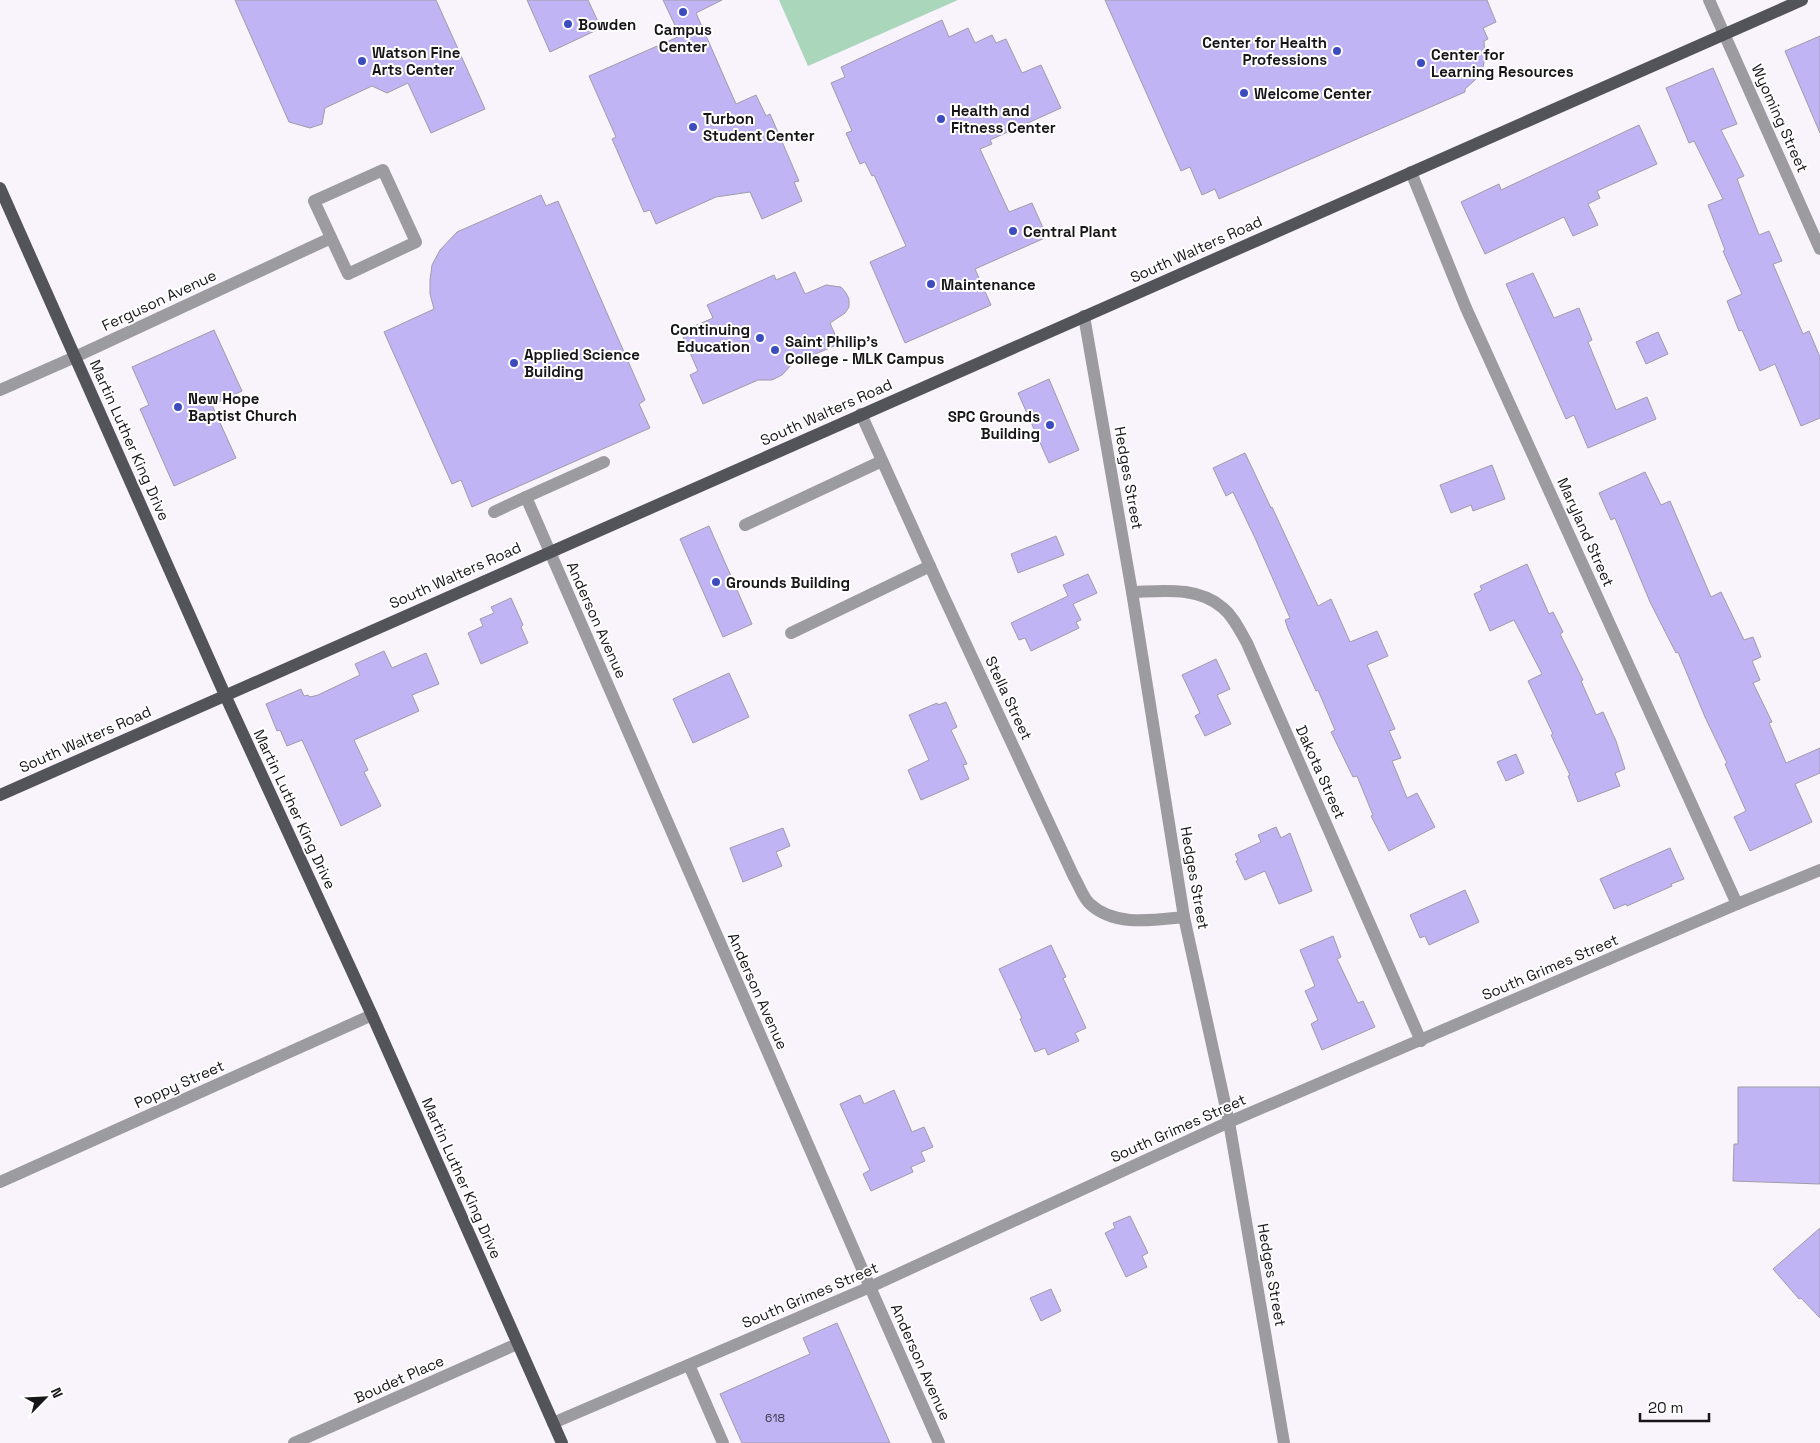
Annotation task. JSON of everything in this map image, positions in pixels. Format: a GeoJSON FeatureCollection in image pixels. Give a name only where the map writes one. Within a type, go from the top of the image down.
{"type":"FeatureCollection","features":[{"type":"Feature","properties":{"kind":"main road","name":"South Walters Road"},"geometry":{"type":"LineString","coordinates":[[0,795],[1802,0]]}},
{"type":"Feature","properties":{"kind":"main road","name":"Martin Luther King Drive"},"geometry":{"type":"LineString","coordinates":[[0,188],[225,695],[372,1015],[562,1443]]}},
{"type":"Feature","properties":{"kind":"street","name":"Wyoming Street"},"geometry":{"type":"LineString","coordinates":[[1710,0],[1820,249]]}},
{"type":"Feature","properties":{"kind":"street"},"geometry":{"type":"LineString","coordinates":[[382,170],[416,242],[348,274],[331,238],[314,202],[382,170]]}},
{"type":"Feature","properties":{"kind":"street","name":"Maryland Street"},"geometry":{"type":"LineString","coordinates":[[1411,172],[1466,308],[1737,904]]}},
{"type":"Feature","properties":{"kind":"street","name":"Ferguson Avenue"},"geometry":{"type":"LineString","coordinates":[[0,390],[331,238]]}},
{"type":"Feature","properties":{"kind":"street","name":"Hedges Street"},"geometry":{"type":"LineString","coordinates":[[1084,316],[1132,592],[1184,917],[1229,1122],[1284,1443]]}},
{"type":"Feature","properties":{"kind":"street","name":"Stella Street"},"geometry":{"type":"LineString","coordinates":[[861,414],[1074,877],[1090,904],[1110,916],[1142,921],[1184,917]]}},
{"type":"Feature","properties":{"kind":"street"},"geometry":{"type":"LineString","coordinates":[[745,525],[882,461]]}},
{"type":"Feature","properties":{"kind":"street"},"geometry":{"type":"LineString","coordinates":[[494,512],[604,462]]}},
{"type":"Feature","properties":{"kind":"street","name":"Anderson Avenue"},"geometry":{"type":"LineString","coordinates":[[526,497],[870,1287],[940,1443]]}},
{"type":"Feature","properties":{"kind":"street"},"geometry":{"type":"LineString","coordinates":[[791,633],[930,566]]}},
{"type":"Feature","properties":{"kind":"street","name":"Dakota Street"},"geometry":{"type":"LineString","coordinates":[[1132,592],[1167,590],[1194,593],[1209,598],[1224,608],[1236,624],[1247,643],[1421,1041]]}},
{"type":"Feature","properties":{"kind":"street","name":"South Grimes Street"},"geometry":{"type":"LineString","coordinates":[[553,1423],[870,1287],[1229,1122],[1820,870]]}},
{"type":"Feature","properties":{"kind":"street","name":"Poppy Street"},"geometry":{"type":"LineString","coordinates":[[0,1182],[372,1015]]}},
{"type":"Feature","properties":{"kind":"street","name":"Boudet Place"},"geometry":{"type":"LineString","coordinates":[[294,1443],[518,1344]]}},
{"type":"Feature","properties":{"kind":"street"},"geometry":{"type":"LineString","coordinates":[[689,1365],[722,1443]]}},
{"type":"Feature","properties":{"kind":"green space"},"geometry":{"type":"Polygon","coordinates":[[[779,0],[958,0],[808,66],[779,0]]]}},
{"type":"Feature","properties":{"kind":"building","name":"Watson Fine Arts Center"},"geometry":{"type":"Polygon","coordinates":[[[235,0],[436,0],[485,109],[431,133],[408,83],[387,93],[372,86],[325,108],[322,124],[310,128],[289,122],[235,0]]]}},
{"type":"Feature","properties":{"kind":"building","name":"Bowden"},"geometry":{"type":"Polygon","coordinates":[[[527,0],[588,0],[601,28],[550,52],[527,0]]]}},
{"type":"Feature","properties":{"kind":"building","name":"Turbon Student Center"},"geometry":{"type":"Polygon","coordinates":[[[663,0],[722,0],[696,13],[736,104],[756,95],[766,116],[770,114],[799,181],[794,182],[802,201],[762,219],[750,192],[716,197],[656,224],[650,210],[644,212],[612,139],[616,137],[589,76],[680,36],[663,0]]]}},
{"type":"Feature","properties":{"kind":"building","name":"Welcome Center"},"geometry":{"type":"Polygon","coordinates":[[[1105,0],[1487,0],[1496,22],[1483,28],[1488,39],[1484,41],[1485,58],[1483,67],[1475,80],[1465,89],[1465,92],[1219,199],[1215,189],[1202,195],[1190,167],[1181,171],[1105,0]]]}},
{"type":"Feature","properties":{"kind":"building","name":"Health and Fitness Center"},"geometry":{"type":"Polygon","coordinates":[[[942,20],[949,37],[968,28],[975,43],[992,35],[996,43],[1006,39],[1022,73],[1041,65],[1061,108],[990,140],[992,144],[980,149],[1009,212],[1032,203],[1047,237],[975,269],[991,305],[905,343],[870,262],[906,246],[874,175],[872,176],[865,162],[860,164],[846,133],[852,131],[831,83],[845,77],[841,67],[942,20]]]}},
{"type":"Feature","properties":{"kind":"building"},"geometry":{"type":"Polygon","coordinates":[[[1820,36],[1820,133],[1785,51],[1820,36]]]}},
{"type":"Feature","properties":{"kind":"building"},"geometry":{"type":"Polygon","coordinates":[[[1713,68],[1737,124],[1721,130],[1744,176],[1737,179],[1759,235],[1769,231],[1782,261],[1773,264],[1803,334],[1809,331],[1820,357],[1820,418],[1801,426],[1775,364],[1760,371],[1742,330],[1739,331],[1727,301],[1742,294],[1723,251],[1725,250],[1708,205],[1723,199],[1694,141],[1689,143],[1666,88],[1713,68]]]}},
{"type":"Feature","properties":{"kind":"building"},"geometry":{"type":"Polygon","coordinates":[[[1639,125],[1657,164],[1597,191],[1600,198],[1588,204],[1598,225],[1573,236],[1564,217],[1485,254],[1461,202],[1499,184],[1501,190],[1639,125]]]}},
{"type":"Feature","properties":{"kind":"building","name":"Applied Science Building"},"geometry":{"type":"Polygon","coordinates":[[[541,195],[546,206],[558,201],[645,400],[639,404],[650,428],[472,507],[461,480],[452,484],[384,332],[434,309],[430,294],[432,265],[440,250],[457,232],[541,195]]]}},
{"type":"Feature","properties":{"kind":"building","name":"Continuing Education"},"geometry":{"type":"Polygon","coordinates":[[[795,272],[805,294],[826,285],[841,287],[846,293],[849,299],[849,307],[845,313],[830,323],[839,344],[792,364],[782,375],[772,380],[758,380],[703,404],[690,375],[698,371],[681,332],[713,318],[707,305],[774,275],[776,280],[795,272]]]}},
{"type":"Feature","properties":{"kind":"building"},"geometry":{"type":"Polygon","coordinates":[[[1533,273],[1554,318],[1579,308],[1592,340],[1588,342],[1616,410],[1647,397],[1656,419],[1588,448],[1574,415],[1566,419],[1506,284],[1533,273]]]}},
{"type":"Feature","properties":{"kind":"building","name":"New Hope Baptist Church"},"geometry":{"type":"Polygon","coordinates":[[[214,330],[242,391],[212,405],[236,458],[174,486],[140,409],[149,405],[132,367],[214,330]]]}},
{"type":"Feature","properties":{"kind":"building"},"geometry":{"type":"Polygon","coordinates":[[[1658,332],[1668,354],[1646,364],[1636,342],[1658,332]]]}},
{"type":"Feature","properties":{"kind":"building","name":"SPC Grounds Building"},"geometry":{"type":"Polygon","coordinates":[[[1049,379],[1079,450],[1049,463],[1018,393],[1049,379]]]}},
{"type":"Feature","properties":{"kind":"building"},"geometry":{"type":"Polygon","coordinates":[[[1245,453],[1318,606],[1331,599],[1350,642],[1377,631],[1388,656],[1367,665],[1395,729],[1389,731],[1401,758],[1392,761],[1407,798],[1417,793],[1435,827],[1389,851],[1371,816],[1373,815],[1357,776],[1353,777],[1331,732],[1335,730],[1288,629],[1285,620],[1290,618],[1255,538],[1233,492],[1226,496],[1213,468],[1245,453]]]}},
{"type":"Feature","properties":{"kind":"building"},"geometry":{"type":"Polygon","coordinates":[[[1492,465],[1505,499],[1473,511],[1471,505],[1451,513],[1440,485],[1492,465]]]}},
{"type":"Feature","properties":{"kind":"building"},"geometry":{"type":"Polygon","coordinates":[[[1645,472],[1661,505],[1670,501],[1711,597],[1721,592],[1744,640],[1753,637],[1761,657],[1752,661],[1760,680],[1753,683],[1772,722],[1769,723],[1786,763],[1820,748],[1820,773],[1795,784],[1812,822],[1750,851],[1734,817],[1746,811],[1725,764],[1727,763],[1705,717],[1678,652],[1676,653],[1650,602],[1615,518],[1611,520],[1599,493],[1645,472]]]}},
{"type":"Feature","properties":{"kind":"building","name":"Grounds Building"},"geometry":{"type":"Polygon","coordinates":[[[709,526],[752,624],[723,637],[680,539],[709,526]]]}},
{"type":"Feature","properties":{"kind":"building"},"geometry":{"type":"Polygon","coordinates":[[[1056,536],[1064,555],[1018,573],[1011,554],[1056,536]]]}},
{"type":"Feature","properties":{"kind":"building"},"geometry":{"type":"Polygon","coordinates":[[[1527,564],[1549,614],[1553,612],[1563,632],[1560,634],[1583,680],[1581,681],[1596,715],[1603,712],[1616,741],[1625,769],[1615,773],[1620,786],[1578,802],[1568,776],[1570,775],[1528,681],[1542,674],[1514,620],[1490,631],[1474,594],[1482,590],[1480,586],[1527,564]]]}},
{"type":"Feature","properties":{"kind":"building"},"geometry":{"type":"Polygon","coordinates":[[[1088,574],[1097,593],[1073,604],[1081,620],[1076,622],[1079,628],[1031,651],[1025,638],[1019,640],[1011,623],[1068,596],[1063,585],[1088,574]]]}},
{"type":"Feature","properties":{"kind":"building"},"geometry":{"type":"Polygon","coordinates":[[[511,598],[523,625],[521,627],[528,643],[481,664],[468,633],[483,626],[480,619],[494,613],[491,607],[511,598]]]}},
{"type":"Feature","properties":{"kind":"building"},"geometry":{"type":"Polygon","coordinates":[[[384,651],[392,668],[426,653],[439,684],[412,695],[419,711],[354,740],[368,770],[364,772],[381,806],[341,826],[302,740],[287,746],[280,730],[277,731],[266,704],[301,689],[304,696],[318,695],[360,675],[355,664],[384,651]]]}},
{"type":"Feature","properties":{"kind":"building"},"geometry":{"type":"Polygon","coordinates":[[[1216,659],[1230,689],[1217,695],[1231,724],[1205,736],[1195,716],[1200,713],[1182,675],[1216,659]]]}},
{"type":"Feature","properties":{"kind":"building"},"geometry":{"type":"Polygon","coordinates":[[[729,673],[749,717],[693,743],[673,699],[729,673]]]}},
{"type":"Feature","properties":{"kind":"building"},"geometry":{"type":"Polygon","coordinates":[[[946,702],[957,727],[951,730],[967,764],[963,765],[969,779],[921,800],[908,770],[929,760],[909,715],[937,703],[938,705],[946,702]]]}},
{"type":"Feature","properties":{"kind":"building"},"geometry":{"type":"Polygon","coordinates":[[[1516,754],[1524,773],[1506,781],[1497,762],[1516,754]]]}},
{"type":"Feature","properties":{"kind":"building"},"geometry":{"type":"Polygon","coordinates":[[[1276,827],[1281,838],[1290,833],[1312,891],[1279,904],[1265,871],[1245,880],[1236,861],[1238,860],[1235,854],[1261,842],[1258,835],[1276,827]]]}},
{"type":"Feature","properties":{"kind":"building"},"geometry":{"type":"Polygon","coordinates":[[[783,828],[790,846],[776,852],[782,866],[743,882],[730,848],[783,828]]]}},
{"type":"Feature","properties":{"kind":"building"},"geometry":{"type":"Polygon","coordinates":[[[1670,848],[1684,879],[1627,906],[1626,904],[1614,909],[1600,879],[1670,848]]]}},
{"type":"Feature","properties":{"kind":"building"},"geometry":{"type":"Polygon","coordinates":[[[1465,890],[1479,922],[1429,945],[1425,936],[1420,938],[1410,915],[1465,890]]]}},
{"type":"Feature","properties":{"kind":"building"},"geometry":{"type":"Polygon","coordinates":[[[1333,936],[1341,957],[1337,959],[1358,1003],[1363,1001],[1375,1027],[1322,1050],[1311,1024],[1318,1020],[1305,991],[1315,986],[1300,950],[1333,936]]]}},
{"type":"Feature","properties":{"kind":"building"},"geometry":{"type":"Polygon","coordinates":[[[1051,945],[1066,977],[1063,978],[1086,1028],[1075,1033],[1079,1041],[1048,1055],[1045,1048],[1035,1052],[1020,1019],[1022,1018],[999,969],[1051,945]]]}},
{"type":"Feature","properties":{"kind":"building"},"geometry":{"type":"Polygon","coordinates":[[[1738,1087],[1820,1087],[1820,1184],[1733,1181],[1734,1144],[1738,1144],[1738,1087]]]}},
{"type":"Feature","properties":{"kind":"building"},"geometry":{"type":"Polygon","coordinates":[[[894,1090],[912,1132],[924,1127],[933,1147],[921,1152],[925,1161],[911,1167],[913,1172],[871,1191],[863,1174],[870,1170],[840,1104],[860,1095],[864,1104],[894,1090]]]}},
{"type":"Feature","properties":{"kind":"building"},"geometry":{"type":"Polygon","coordinates":[[[1130,1216],[1148,1253],[1142,1256],[1147,1267],[1126,1277],[1105,1233],[1115,1228],[1113,1223],[1130,1216]]]}},
{"type":"Feature","properties":{"kind":"building"},"geometry":{"type":"Polygon","coordinates":[[[1820,1228],[1820,1318],[1801,1298],[1799,1299],[1773,1269],[1820,1228]]]}},
{"type":"Feature","properties":{"kind":"building"},"geometry":{"type":"Polygon","coordinates":[[[1051,1289],[1061,1311],[1041,1321],[1030,1298],[1051,1289]]]}},
{"type":"Feature","properties":{"kind":"building"},"geometry":{"type":"Polygon","coordinates":[[[837,1323],[890,1443],[742,1443],[720,1394],[810,1354],[803,1338],[837,1323]]]}},
{"type":"Feature","properties":{"kind":"place","name":"Campus Center"},"geometry":{"type":"Point","coordinates":[683,12]}},
{"type":"Feature","properties":{"kind":"place","name":"Bowden"},"geometry":{"type":"Point","coordinates":[568,24]}},
{"type":"Feature","properties":{"kind":"place","name":"Center for Health Professions"},"geometry":{"type":"Point","coordinates":[1337,51]}},
{"type":"Feature","properties":{"kind":"place","name":"Watson Fine Arts Center"},"geometry":{"type":"Point","coordinates":[362,61]}},
{"type":"Feature","properties":{"kind":"place","name":"Center for Learning Resources"},"geometry":{"type":"Point","coordinates":[1421,63]}},
{"type":"Feature","properties":{"kind":"place","name":"Welcome Center"},"geometry":{"type":"Point","coordinates":[1244,93]}},
{"type":"Feature","properties":{"kind":"place","name":"Health and Fitness Center"},"geometry":{"type":"Point","coordinates":[941,119]}},
{"type":"Feature","properties":{"kind":"place","name":"Turbon Student Center"},"geometry":{"type":"Point","coordinates":[693,127]}},
{"type":"Feature","properties":{"kind":"place","name":"Central Plant"},"geometry":{"type":"Point","coordinates":[1013,231]}},
{"type":"Feature","properties":{"kind":"place","name":"Maintenance"},"geometry":{"type":"Point","coordinates":[931,284]}},
{"type":"Feature","properties":{"kind":"place","name":"Continuing Education"},"geometry":{"type":"Point","coordinates":[760,338]}},
{"type":"Feature","properties":{"kind":"place","name":"Saint Philip's College - MLK Campus"},"geometry":{"type":"Point","coordinates":[775,350]}},
{"type":"Feature","properties":{"kind":"place","name":"Applied Science Building"},"geometry":{"type":"Point","coordinates":[514,363]}},
{"type":"Feature","properties":{"kind":"place","name":"New Hope Baptist Church"},"geometry":{"type":"Point","coordinates":[178,407]}},
{"type":"Feature","properties":{"kind":"place","name":"SPC Grounds Building"},"geometry":{"type":"Point","coordinates":[1050,425]}},
{"type":"Feature","properties":{"kind":"place","name":"Grounds Building"},"geometry":{"type":"Point","coordinates":[716,582]}}]}
